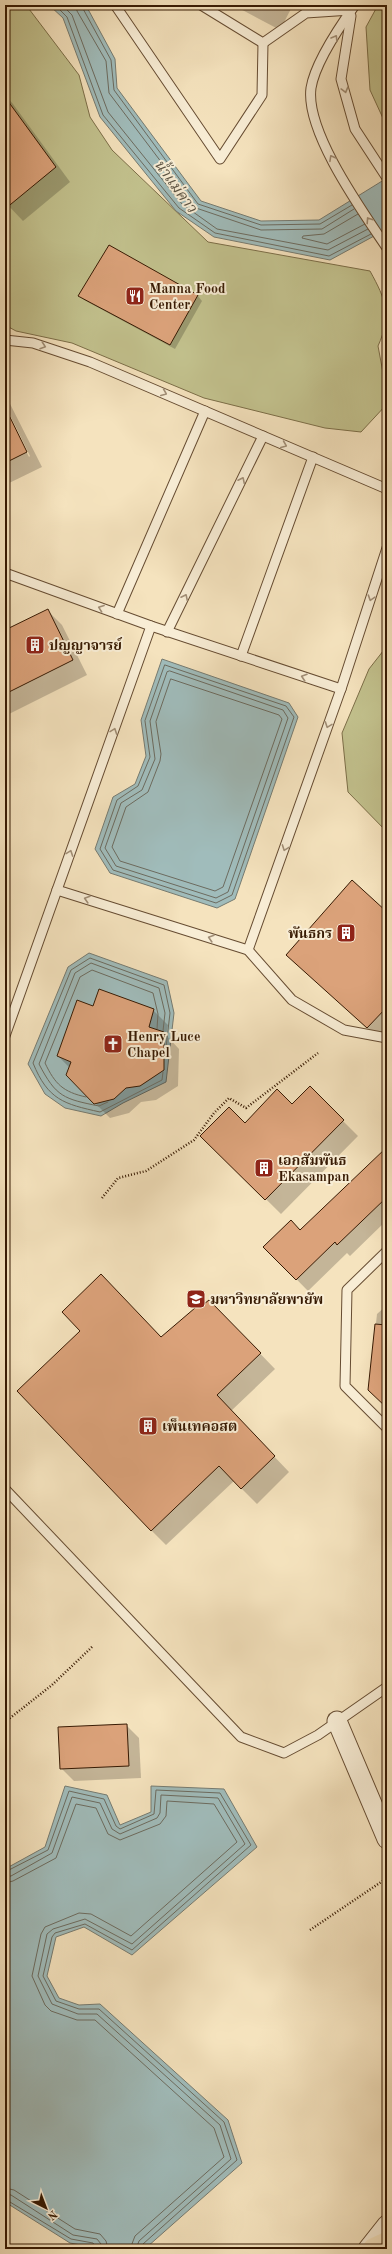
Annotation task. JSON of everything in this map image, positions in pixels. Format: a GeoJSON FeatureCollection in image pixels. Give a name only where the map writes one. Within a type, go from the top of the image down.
{"type":"FeatureCollection","features":[{"type":"Feature","properties":{"kind":"main road"},"geometry":{"type":"LineString","coordinates":[[374,2249],[387,2243]]}},
{"type":"Feature","properties":{"kind":"street"},"geometry":{"type":"LineString","coordinates":[[337,1721],[387,1839]]}},
{"type":"Feature","properties":{"kind":"street"},"geometry":{"type":"LineString","coordinates":[[368,2249],[387,2225]]}},
{"type":"Feature","properties":{"kind":"lane"},"geometry":{"type":"LineString","coordinates":[[115,5],[220,159],[262,96],[263,43]]}},
{"type":"Feature","properties":{"kind":"lane"},"geometry":{"type":"LineString","coordinates":[[201,5],[263,43]]}},
{"type":"Feature","properties":{"kind":"lane"},"geometry":{"type":"LineString","coordinates":[[263,43],[306,13],[353,8]]}},
{"type":"Feature","properties":{"kind":"lane"},"geometry":{"type":"LineString","coordinates":[[353,8],[341,79],[355,129],[385,176]]}},
{"type":"Feature","properties":{"kind":"lane"},"geometry":{"type":"LineString","coordinates":[[353,8],[319,64],[311,88],[313,113],[320,134],[351,192],[387,248]]}},
{"type":"Feature","properties":{"kind":"lane"},"geometry":{"type":"LineString","coordinates":[[5,340],[33,342],[90,362],[387,489]]}},
{"type":"Feature","properties":{"kind":"lane"},"geometry":{"type":"LineString","coordinates":[[117,614],[205,411]]}},
{"type":"Feature","properties":{"kind":"lane"},"geometry":{"type":"LineString","coordinates":[[167,632],[263,436]]}},
{"type":"Feature","properties":{"kind":"lane"},"geometry":{"type":"LineString","coordinates":[[240,656],[313,457]]}},
{"type":"Feature","properties":{"kind":"lane"},"geometry":{"type":"LineString","coordinates":[[248,950],[341,689],[387,548]]}},
{"type":"Feature","properties":{"kind":"lane"},"geometry":{"type":"LineString","coordinates":[[5,573],[167,632],[341,689]]}},
{"type":"Feature","properties":{"kind":"lane"},"geometry":{"type":"LineString","coordinates":[[5,1036],[151,626]]}},
{"type":"Feature","properties":{"kind":"lane"},"geometry":{"type":"LineString","coordinates":[[57,890],[248,950],[292,1000],[344,1030],[387,1038]]}},
{"type":"Feature","properties":{"kind":"lane"},"geometry":{"type":"LineString","coordinates":[[387,1251],[347,1290],[345,1386],[387,1428]]}},
{"type":"Feature","properties":{"kind":"lane"},"geometry":{"type":"LineString","coordinates":[[5,1489],[241,1738],[284,1752],[318,1735],[387,1687]]}},
{"type":"Feature","properties":{"kind":"path"},"geometry":{"type":"LineString","coordinates":[[102,1198],[118,1178],[146,1171],[194,1140],[214,1113],[229,1098],[246,1108],[318,1053]]}},
{"type":"Feature","properties":{"kind":"path"},"geometry":{"type":"LineString","coordinates":[[5,1722],[52,1685],[93,1646]]}},
{"type":"Feature","properties":{"kind":"path"},"geometry":{"type":"LineString","coordinates":[[310,1930],[387,1878]]}},
{"type":"Feature","properties":{"kind":"shaded area"},"geometry":{"type":"Polygon","coordinates":[[[5,5],[26,5],[79,75],[90,117],[112,150],[208,242],[370,271],[380,291],[385,308],[385,325],[378,346],[387,394],[387,404],[361,432],[325,428],[204,398],[72,343],[16,331],[5,325],[5,5]]]}},
{"type":"Feature","properties":{"kind":"shaded area"},"geometry":{"type":"Polygon","coordinates":[[[378,5],[387,5],[387,127],[370,90],[366,27],[378,5]]]}},
{"type":"Feature","properties":{"kind":"shaded area"},"geometry":{"type":"Polygon","coordinates":[[[387,646],[387,832],[348,792],[342,733],[369,669],[387,646]]]}},
{"type":"Feature","properties":{"kind":"water","name":"น้ำแม่คาว"},"geometry":{"type":"Polygon","coordinates":[[[49,5],[84,5],[89,11],[115,59],[117,88],[201,201],[261,221],[319,220],[387,178],[387,229],[330,260],[214,237],[176,211],[100,117],[63,18],[49,5]]]}},
{"type":"Feature","properties":{"kind":"water"},"geometry":{"type":"Polygon","coordinates":[[[162,659],[289,703],[298,717],[235,899],[217,908],[110,873],[95,849],[113,797],[135,784],[146,756],[141,720],[162,659]]]}},
{"type":"Feature","properties":{"kind":"water"},"geometry":{"type":"Polygon","coordinates":[[[89,953],[167,981],[174,1013],[166,1082],[123,1103],[101,1116],[65,1108],[45,1094],[28,1064],[68,967],[89,953]]]}},
{"type":"Feature","properties":{"kind":"water"},"geometry":{"type":"Polygon","coordinates":[[[65,1786],[107,1795],[120,1825],[151,1812],[151,1786],[224,1789],[257,1847],[132,1955],[84,1927],[56,1937],[47,1976],[59,1998],[79,2005],[100,2004],[228,2120],[242,2163],[147,2247],[103,2249],[70,2243],[5,2202],[5,1869],[45,1847],[65,1786]]]}},
{"type":"Feature","properties":{"kind":"building"},"geometry":{"type":"Polygon","coordinates":[[[5,97],[56,167],[5,209],[5,97]]]}},
{"type":"Feature","properties":{"kind":"building"},"geometry":{"type":"Polygon","coordinates":[[[109,245],[198,295],[170,345],[78,296],[109,245]]]}},
{"type":"Feature","properties":{"kind":"building"},"geometry":{"type":"Polygon","coordinates":[[[5,407],[27,452],[5,463],[5,407]]]}},
{"type":"Feature","properties":{"kind":"building","name":"ปญญาจารย์"},"geometry":{"type":"Polygon","coordinates":[[[48,609],[73,660],[5,694],[5,630],[48,609]]]}},
{"type":"Feature","properties":{"kind":"building","name":"พันธกร"},"geometry":{"type":"Polygon","coordinates":[[[352,880],[387,912],[387,1007],[367,1028],[286,955],[352,880]]]}},
{"type":"Feature","properties":{"kind":"building","name":"Henry Luce Chapel"},"geometry":{"type":"Polygon","coordinates":[[[99,989],[154,1009],[149,1027],[164,1032],[164,1070],[140,1086],[126,1088],[114,1099],[94,1104],[66,1075],[71,1062],[57,1056],[77,1000],[93,1006],[99,989]]]}},
{"type":"Feature","properties":{"kind":"building","name":"เอกสัมพันธ Ekasampan"},"geometry":{"type":"Polygon","coordinates":[[[310,1086],[344,1120],[265,1200],[200,1136],[229,1107],[245,1123],[277,1089],[292,1104],[310,1086]]]}},
{"type":"Feature","properties":{"kind":"building"},"geometry":{"type":"Polygon","coordinates":[[[387,1147],[387,1197],[337,1245],[335,1242],[296,1280],[263,1247],[291,1220],[300,1230],[387,1147]]]}},
{"type":"Feature","properties":{"kind":"building","name":"เพ็นเทคอสต"},"geometry":{"type":"Polygon","coordinates":[[[101,1274],[161,1337],[202,1302],[204,1304],[209,1300],[261,1353],[217,1395],[275,1456],[241,1489],[219,1466],[151,1531],[17,1391],[80,1331],[62,1312],[101,1274]]]}},
{"type":"Feature","properties":{"kind":"building"},"geometry":{"type":"Polygon","coordinates":[[[375,1324],[387,1325],[387,1408],[368,1390],[375,1324]]]}},
{"type":"Feature","properties":{"kind":"building"},"geometry":{"type":"Polygon","coordinates":[[[127,1724],[129,1766],[60,1769],[58,1727],[127,1724]]]}},
{"type":"Feature","properties":{"kind":"place","name":"Manna Food Center"},"geometry":{"type":"Point","coordinates":[135,296]}},
{"type":"Feature","properties":{"kind":"place","name":"ปญญาจารย์"},"geometry":{"type":"Point","coordinates":[35,645]}},
{"type":"Feature","properties":{"kind":"place","name":"พันธกร"},"geometry":{"type":"Point","coordinates":[346,933]}},
{"type":"Feature","properties":{"kind":"place","name":"Henry Luce Chapel"},"geometry":{"type":"Point","coordinates":[113,1044]}},
{"type":"Feature","properties":{"kind":"place","name":"เอกสัมพันธ Ekasampan"},"geometry":{"type":"Point","coordinates":[264,1168]}},
{"type":"Feature","properties":{"kind":"place","name":"มหาวิทยาลัยพายัพ"},"geometry":{"type":"Point","coordinates":[196,1299]}},
{"type":"Feature","properties":{"kind":"place","name":"เพ็นเทคอสต"},"geometry":{"type":"Point","coordinates":[148,1426]}}]}
